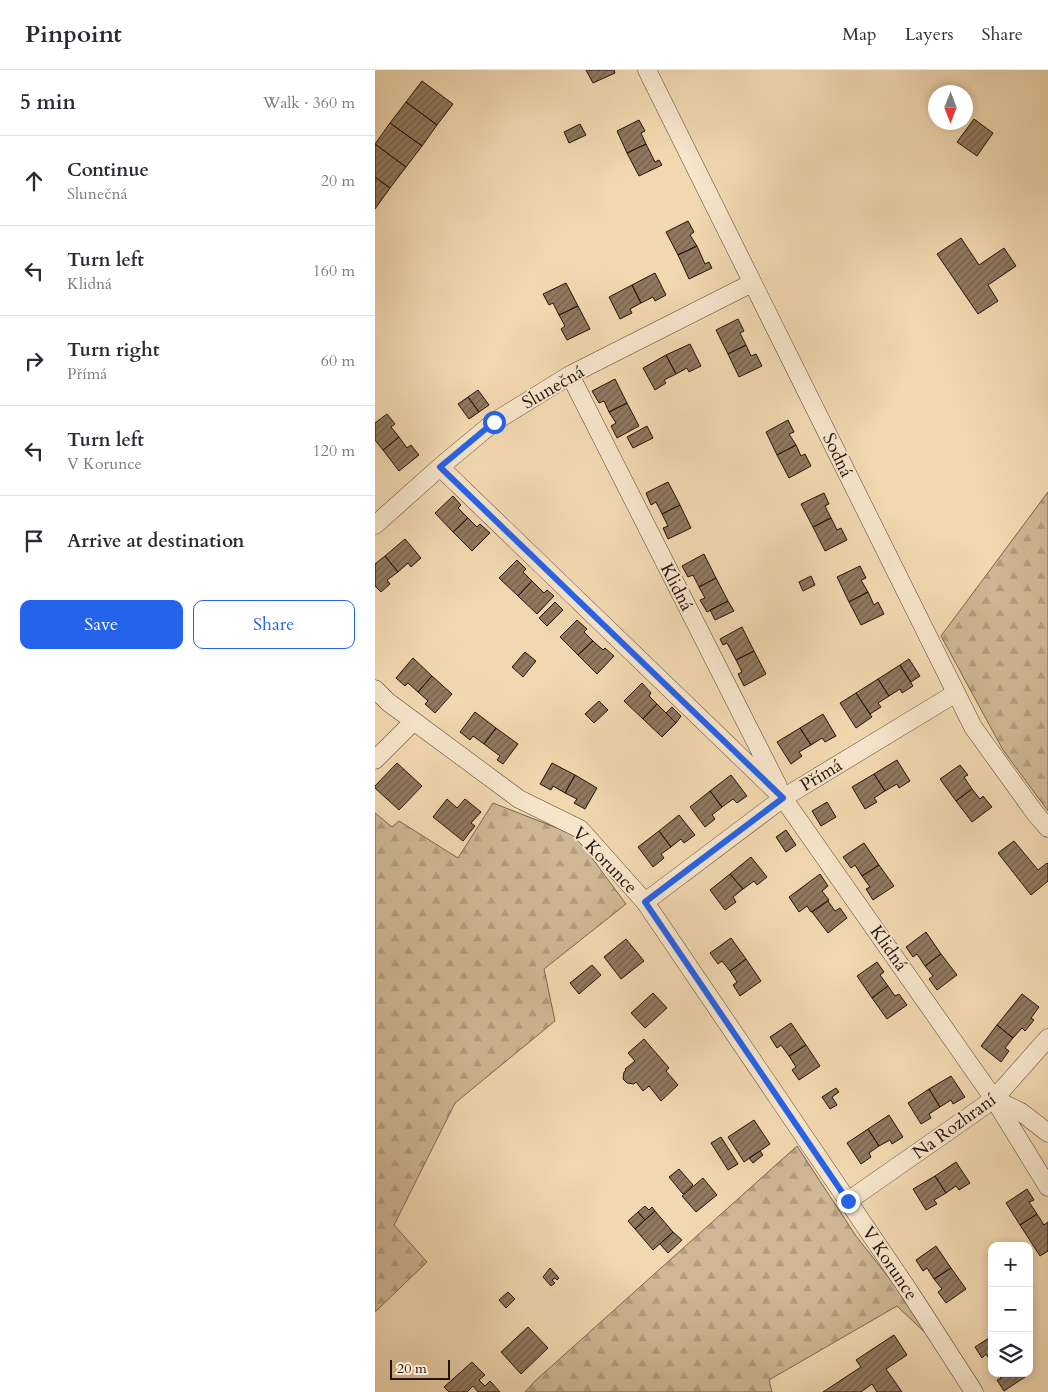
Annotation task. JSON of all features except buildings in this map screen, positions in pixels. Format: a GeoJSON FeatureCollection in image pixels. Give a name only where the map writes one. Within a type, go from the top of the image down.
{"type":"FeatureCollection","features":[{"type":"Feature","properties":{"kind":"street","name":"Sodná"},"geometry":{"type":"LineString","coordinates":[[647,70],[973,728],[1048,828]]}},
{"type":"Feature","properties":{"kind":"street","name":"Slunečná"},"geometry":{"type":"LineString","coordinates":[[375,525],[494,422],[571,375],[752,283]]}},
{"type":"Feature","properties":{"kind":"street","name":"Klidná"},"geometry":{"type":"LineString","coordinates":[[571,375],[783,798],[994,1099],[1048,1187]]}},
{"type":"Feature","properties":{"kind":"street","name":"Klidná"},"geometry":{"type":"LineString","coordinates":[[440,467],[783,798]]}},
{"type":"Feature","properties":{"kind":"street","name":"V Korunce"},"geometry":{"type":"LineString","coordinates":[[375,689],[388,702],[519,799],[580,829],[645,902],[909,1291],[974,1392]]}},
{"type":"Feature","properties":{"kind":"street","name":"Přímá"},"geometry":{"type":"LineString","coordinates":[[645,902],[783,798],[956,694]]}},
{"type":"Feature","properties":{"kind":"street"},"geometry":{"type":"LineString","coordinates":[[375,760],[413,721]]}},
{"type":"Feature","properties":{"kind":"street","name":"Na Rozhraní"},"geometry":{"type":"LineString","coordinates":[[848,1201],[994,1099],[1048,1038]]}},
{"type":"Feature","properties":{"kind":"street","name":"Klidná"},"geometry":{"type":"LineString","coordinates":[[994,1099],[1021,1112],[1048,1133]]}},
{"type":"Feature","properties":{"kind":"green space"},"geometry":{"type":"Polygon","coordinates":[[[1048,492],[1048,811],[1003,750],[941,636],[1048,492]]]}},
{"type":"Feature","properties":{"kind":"green space"},"geometry":{"type":"Polygon","coordinates":[[[493,803],[575,835],[626,904],[544,969],[555,1021],[455,1103],[394,1225],[427,1262],[375,1312],[375,813],[392,827],[399,821],[458,858],[493,803]]]}},
{"type":"Feature","properties":{"kind":"green space"},"geometry":{"type":"Polygon","coordinates":[[[797,1146],[856,1236],[953,1359],[897,1306],[769,1380],[772,1392],[525,1392],[535,1381],[797,1146]]]}},
{"type":"Feature","properties":{"kind":"route"},"geometry":{"type":"LineString","coordinates":[[494,422],[440,467],[783,798],[645,902],[848,1201]]}}]}
